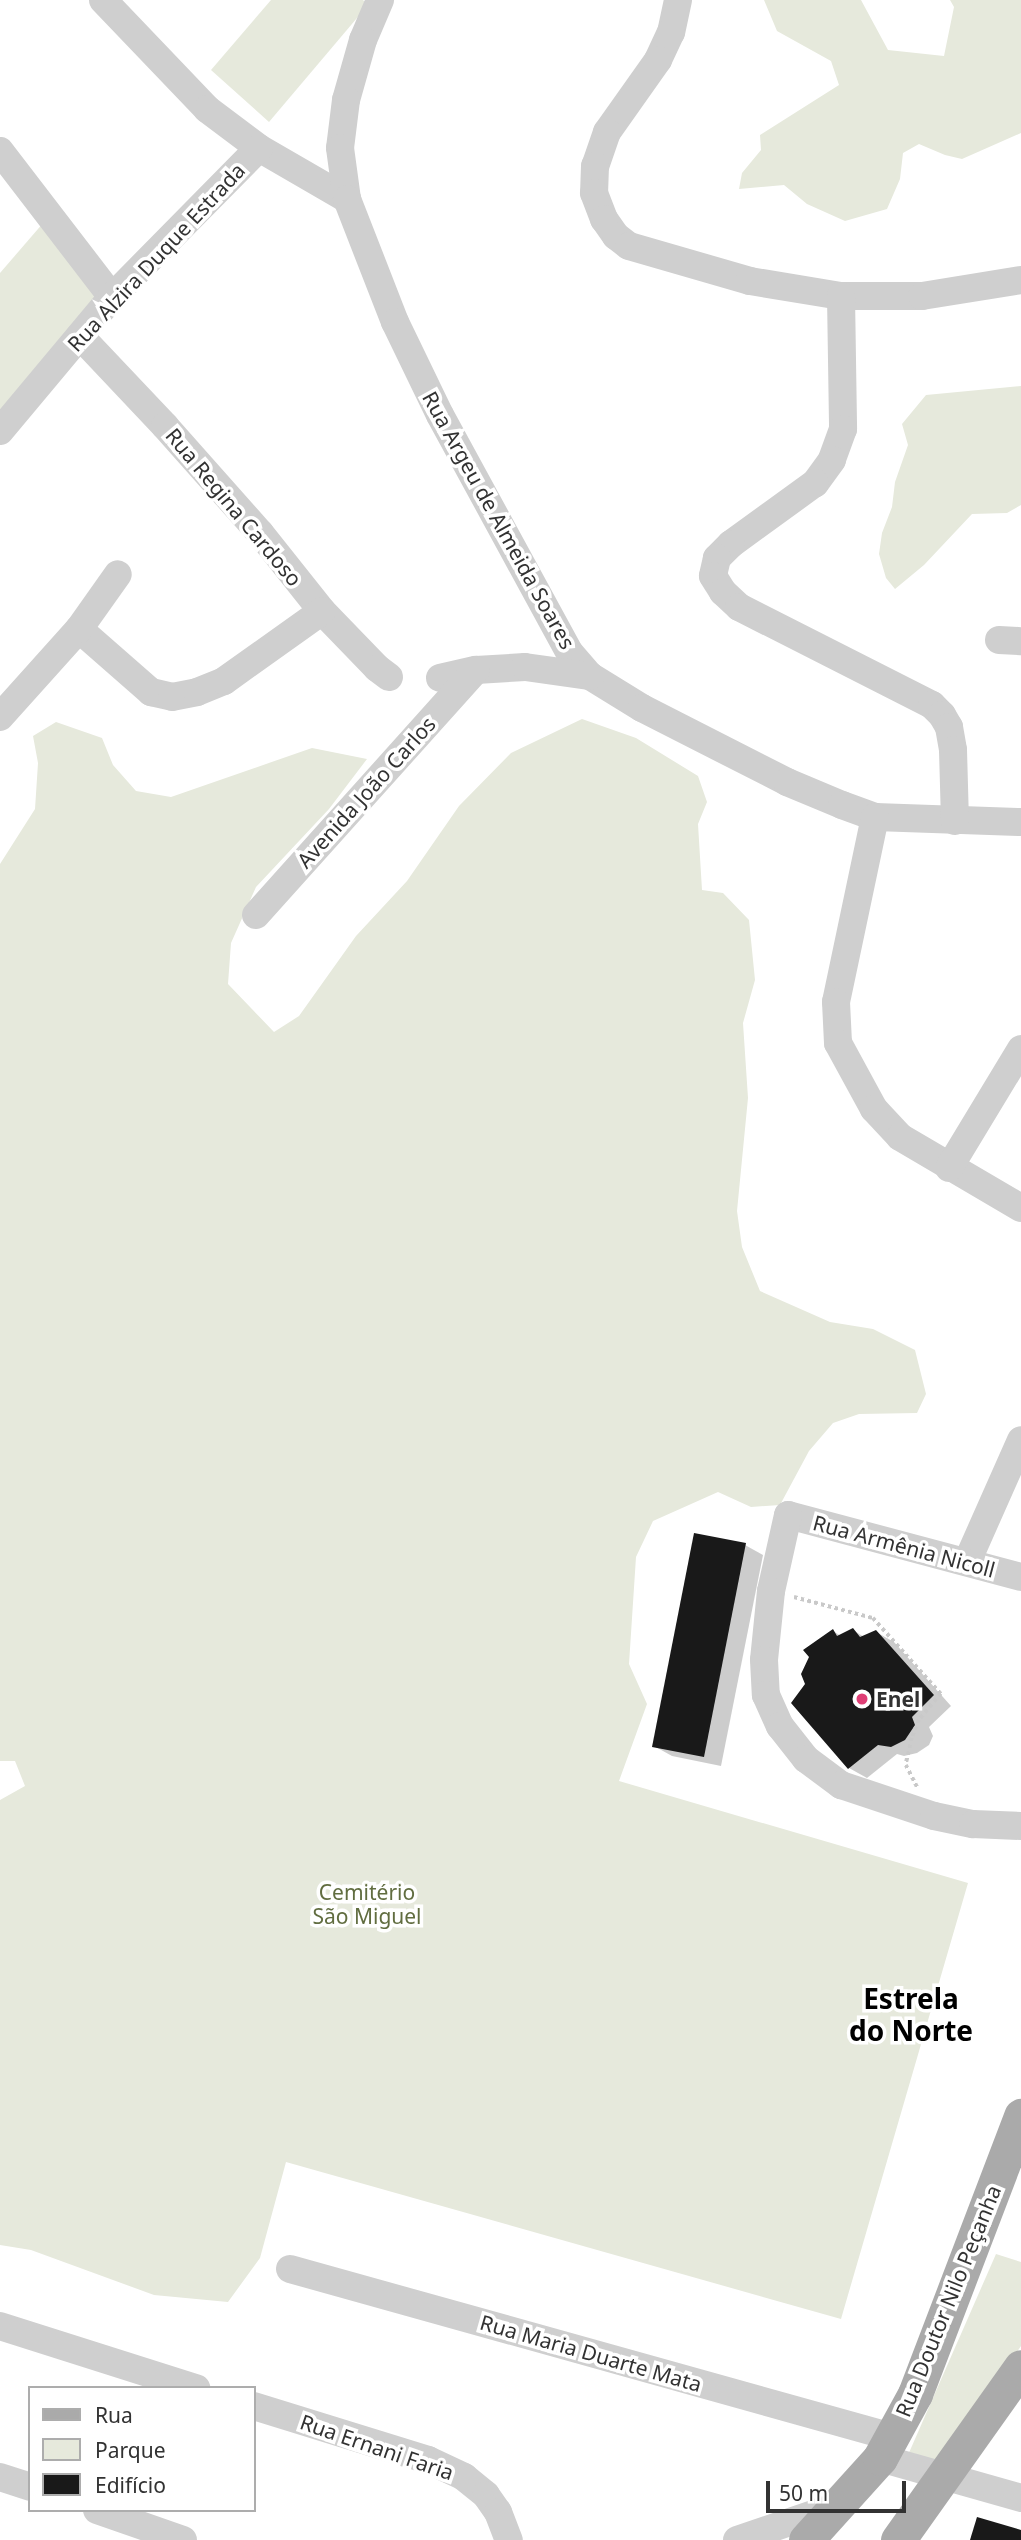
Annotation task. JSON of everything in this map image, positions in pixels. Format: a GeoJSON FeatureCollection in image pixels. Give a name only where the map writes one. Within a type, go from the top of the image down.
{"type":"FeatureCollection","features":[{"type":"Feature","properties":{"kind":"main road","name":"Rua Doutor Nilo Peçanha"},"geometry":{"type":"LineString","coordinates":[[806,2540],[840,2505],[886,2447],[915,2393],[1014,2155],[1021,2116]]}},
{"type":"Feature","properties":{"kind":"main road"},"geometry":{"type":"LineString","coordinates":[[898,2540],[1021,2367]]}},
{"type":"Feature","properties":{"kind":"street","name":"Rua Argeu de Almeida Soares"},"geometry":{"type":"LineString","coordinates":[[380,0],[363,40],[346,100],[340,148],[347,199],[395,322],[440,415],[569,653],[590,676],[642,708],[787,782],[875,817],[1021,822]]}},
{"type":"Feature","properties":{"kind":"street"},"geometry":{"type":"LineString","coordinates":[[678,0],[671,32],[659,60],[607,132],[595,166],[594,193],[604,219],[629,246],[750,281],[841,296],[922,296],[1021,280]]}},
{"type":"Feature","properties":{"kind":"street"},"geometry":{"type":"LineString","coordinates":[[105,1],[207,109],[259,148],[347,199]]}},
{"type":"Feature","properties":{"kind":"street","name":"Rua Alzira Duque Estrada"},"geometry":{"type":"LineString","coordinates":[[0,431],[112,297],[259,148]]}},
{"type":"Feature","properties":{"kind":"street"},"geometry":{"type":"LineString","coordinates":[[0,151],[112,297]]}},
{"type":"Feature","properties":{"kind":"street"},"geometry":{"type":"LineString","coordinates":[[841,296],[843,429],[832,460],[815,483],[731,544],[717,558],[713,576],[723,592],[739,607],[932,705],[942,715],[949,727],[953,750],[955,821]]}},
{"type":"Feature","properties":{"kind":"street","name":"Rua Regina Cardoso"},"geometry":{"type":"LineString","coordinates":[[80,336],[200,465],[322,611],[389,677]]}},
{"type":"Feature","properties":{"kind":"street"},"geometry":{"type":"LineString","coordinates":[[0,717],[79,629],[118,574]]}},
{"type":"Feature","properties":{"kind":"street"},"geometry":{"type":"LineString","coordinates":[[79,629],[151,692],[172,697],[197,692],[224,681],[322,611]]}},
{"type":"Feature","properties":{"kind":"street"},"geometry":{"type":"LineString","coordinates":[[440,678],[476,670],[525,667],[590,676]]}},
{"type":"Feature","properties":{"kind":"street","name":"Avenida João Carlos"},"geometry":{"type":"LineString","coordinates":[[257,915],[476,670]]}},
{"type":"Feature","properties":{"kind":"street"},"geometry":{"type":"LineString","coordinates":[[875,817],[836,1002],[838,1043],[874,1110],[900,1137],[1021,1208]]}},
{"type":"Feature","properties":{"kind":"street"},"geometry":{"type":"LineString","coordinates":[[949,1168],[1021,1049]]}},
{"type":"Feature","properties":{"kind":"street"},"geometry":{"type":"LineString","coordinates":[[967,1562],[1021,1440]]}},
{"type":"Feature","properties":{"kind":"street","name":"Rua Armênia Nicoll"},"geometry":{"type":"LineString","coordinates":[[771,1591],[788,1515],[1021,1577]]}},
{"type":"Feature","properties":{"kind":"street"},"geometry":{"type":"LineString","coordinates":[[771,1591],[764,1660],[766,1695],[780,1726],[806,1759],[841,1785],[934,1816],[973,1824],[1021,1826]]}},
{"type":"Feature","properties":{"kind":"street","name":"Rua Maria Duarte Mata"},"geometry":{"type":"LineString","coordinates":[[290,2269],[886,2447],[944,2475],[1021,2498]]}},
{"type":"Feature","properties":{"kind":"street"},"geometry":{"type":"LineString","coordinates":[[0,2326],[191,2386]]}},
{"type":"Feature","properties":{"kind":"street","name":"Rua Ernani Faria"},"geometry":{"type":"LineString","coordinates":[[256,2407],[428,2460],[464,2477],[486,2496],[498,2512],[509,2540]]}},
{"type":"Feature","properties":{"kind":"street"},"geometry":{"type":"LineString","coordinates":[[0,2477],[28,2486]]}},
{"type":"Feature","properties":{"kind":"street"},"geometry":{"type":"LineString","coordinates":[[737,2540],[840,2505]]}},
{"type":"Feature","properties":{"kind":"street"},"geometry":{"type":"LineString","coordinates":[[103,2512],[183,2540]]}},
{"type":"Feature","properties":{"kind":"path"},"geometry":{"type":"LineString","coordinates":[[771,1591],[873,1618],[941,1694],[919,1720],[906,1765],[934,1816]]}},
{"type":"Feature","properties":{"kind":"green space"},"geometry":{"type":"Polygon","coordinates":[[[271,0],[363,0],[368,5],[269,122],[211,70],[271,0]]]}},
{"type":"Feature","properties":{"kind":"green space"},"geometry":{"type":"Polygon","coordinates":[[[764,0],[861,0],[888,50],[944,56],[954,7],[950,0],[1021,0],[1021,133],[962,159],[919,144],[903,153],[900,179],[887,209],[845,221],[807,204],[784,185],[739,189],[742,173],[761,150],[760,135],[839,85],[831,61],[777,31],[764,0]]]}},
{"type":"Feature","properties":{"kind":"green space"},"geometry":{"type":"Polygon","coordinates":[[[44,222],[103,296],[0,418],[0,273],[44,222]]]}},
{"type":"Feature","properties":{"kind":"green space"},"geometry":{"type":"Polygon","coordinates":[[[1021,386],[1021,505],[1007,513],[972,514],[924,565],[895,589],[886,578],[879,554],[882,533],[892,507],[895,482],[908,445],[902,424],[926,395],[1021,386]]]}},
{"type":"Feature","properties":{"kind":"green space","name":"Cemitério São Miguel"},"geometry":{"type":"Polygon","coordinates":[[[582,719],[636,738],[698,776],[707,802],[698,824],[702,890],[723,893],[749,920],[755,980],[743,1023],[748,1098],[737,1211],[742,1247],[760,1291],[830,1322],[873,1329],[915,1350],[926,1394],[917,1413],[859,1414],[833,1423],[809,1451],[780,1505],[751,1507],[718,1492],[653,1521],[636,1557],[629,1664],[647,1704],[619,1781],[968,1883],[841,2319],[286,2162],[260,2258],[228,2302],[154,2295],[31,2250],[0,2245],[0,1800],[25,1786],[15,1761],[0,1761],[0,864],[35,809],[38,763],[33,736],[56,722],[102,738],[113,765],[136,791],[171,797],[312,748],[367,759],[329,809],[256,887],[231,943],[228,984],[274,1032],[299,1016],[356,936],[407,881],[459,806],[511,753],[582,719]]]}},
{"type":"Feature","properties":{"kind":"green space"},"geometry":{"type":"Polygon","coordinates":[[[996,2254],[1021,2262],[1021,2346],[938,2465],[908,2455],[996,2254]]]}},
{"type":"Feature","properties":{"kind":"building"},"geometry":{"type":"Polygon","coordinates":[[[694,1533],[746,1543],[704,1757],[652,1747],[694,1533]]]}},
{"type":"Feature","properties":{"kind":"building","name":"Enel"},"geometry":{"type":"Polygon","coordinates":[[[853,1628],[860,1637],[876,1630],[934,1695],[912,1717],[915,1725],[905,1740],[891,1747],[878,1745],[848,1769],[791,1703],[805,1684],[801,1674],[809,1657],[803,1650],[833,1629],[837,1636],[853,1628]]]}},
{"type":"Feature","properties":{"kind":"building"},"geometry":{"type":"Polygon","coordinates":[[[977,2517],[1021,2530],[1021,2540],[970,2540],[977,2517]]]}},
{"type":"Feature","properties":{"kind":"place","name":"Enel"},"geometry":{"type":"Point","coordinates":[862,1699]}},
{"type":"Feature","properties":{"kind":"district","name":"Estrela do Norte"},"geometry":{"type":"Point","coordinates":[911,2014]}}]}
